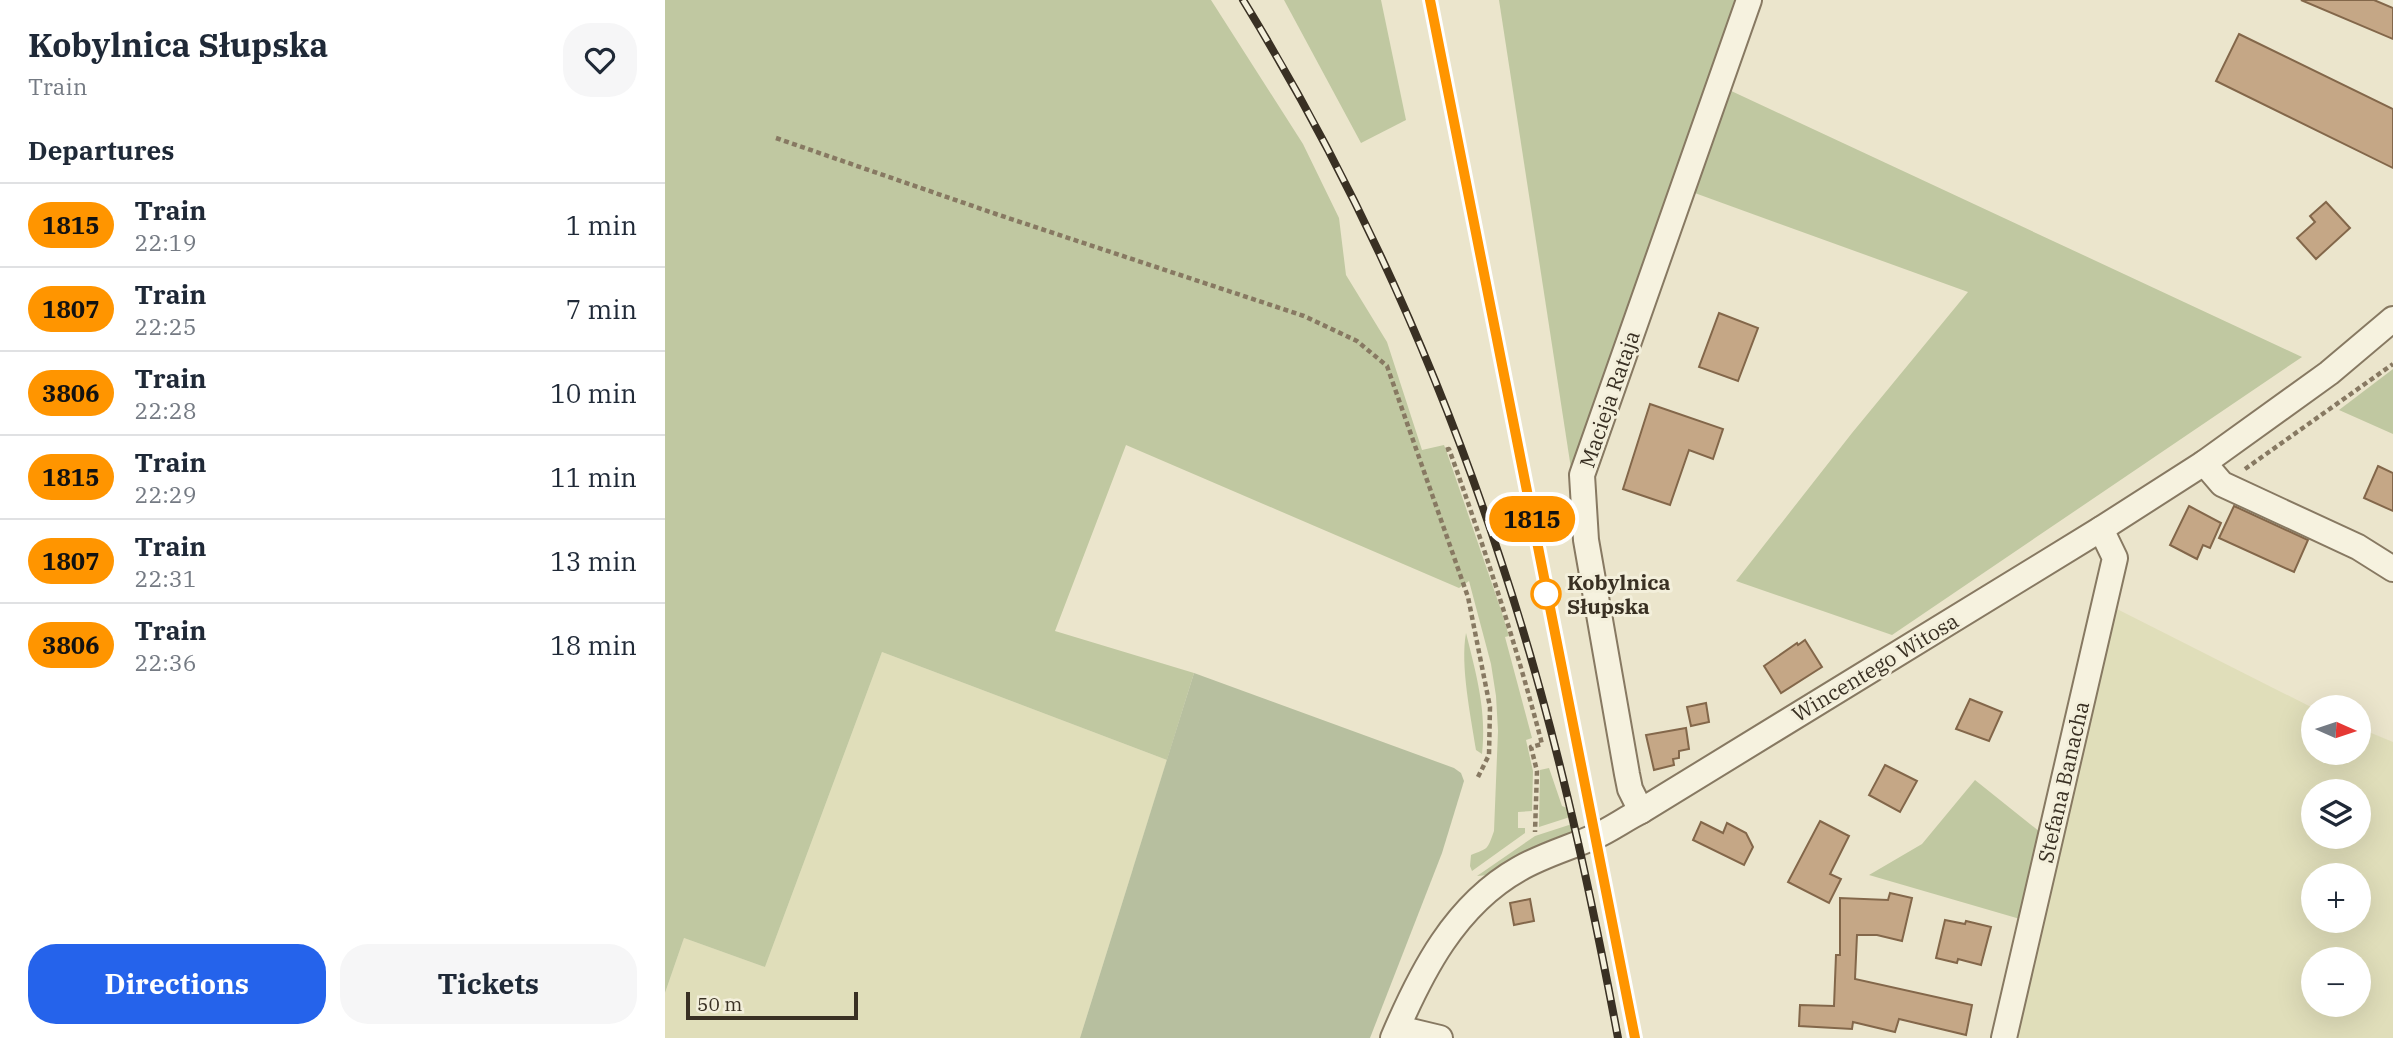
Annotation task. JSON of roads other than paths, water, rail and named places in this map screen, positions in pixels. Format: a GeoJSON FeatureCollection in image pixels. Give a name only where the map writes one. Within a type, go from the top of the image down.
{"type":"FeatureCollection","features":[{"type":"Feature","properties":{"kind":"street","name":"Macieja Rataja"},"geometry":{"type":"LineString","coordinates":[[1641,811],[1630,789],[1627,774],[1586,540],[1582,475],[1749,0]]}},
{"type":"Feature","properties":{"kind":"street","name":"Wincentego Witosa"},"geometry":{"type":"LineString","coordinates":[[1396,1033],[1434,955],[1456,923],[1492,886],[1532,862],[1594,837],[1641,811],[2101,529],[2204,463],[2329,373],[2393,319]]}},
{"type":"Feature","properties":{"kind":"street"},"geometry":{"type":"LineString","coordinates":[[2204,463],[2222,484],[2358,547],[2393,569]]}},
{"type":"Feature","properties":{"kind":"street","name":"Stefana Banacha"},"geometry":{"type":"LineString","coordinates":[[2004,1038],[2115,558],[2101,529]]}},
{"type":"Feature","properties":{"kind":"street"},"geometry":{"type":"LineString","coordinates":[[1396,1033],[1440,1038]]}},
{"type":"Feature","properties":{"kind":"railway"},"geometry":{"type":"LineString","coordinates":[[1243,0],[1320,134],[1389,273],[1449,415],[1476,488],[1520,620],[1553,738],[1582,858],[1618,1038]]}},
{"type":"Feature","properties":{"kind":"railway"},"geometry":{"type":"LineString","coordinates":[[1430,0],[1634,1038]]}},
{"type":"Feature","properties":{"kind":"train","name":"1815"},"geometry":{"type":"LineString","coordinates":[[1430,0],[1635,1038]]}},
{"type":"Feature","properties":{"kind":"place","name":"Kobylnica Słupska"},"geometry":{"type":"Point","coordinates":[1546,594]}}]}
